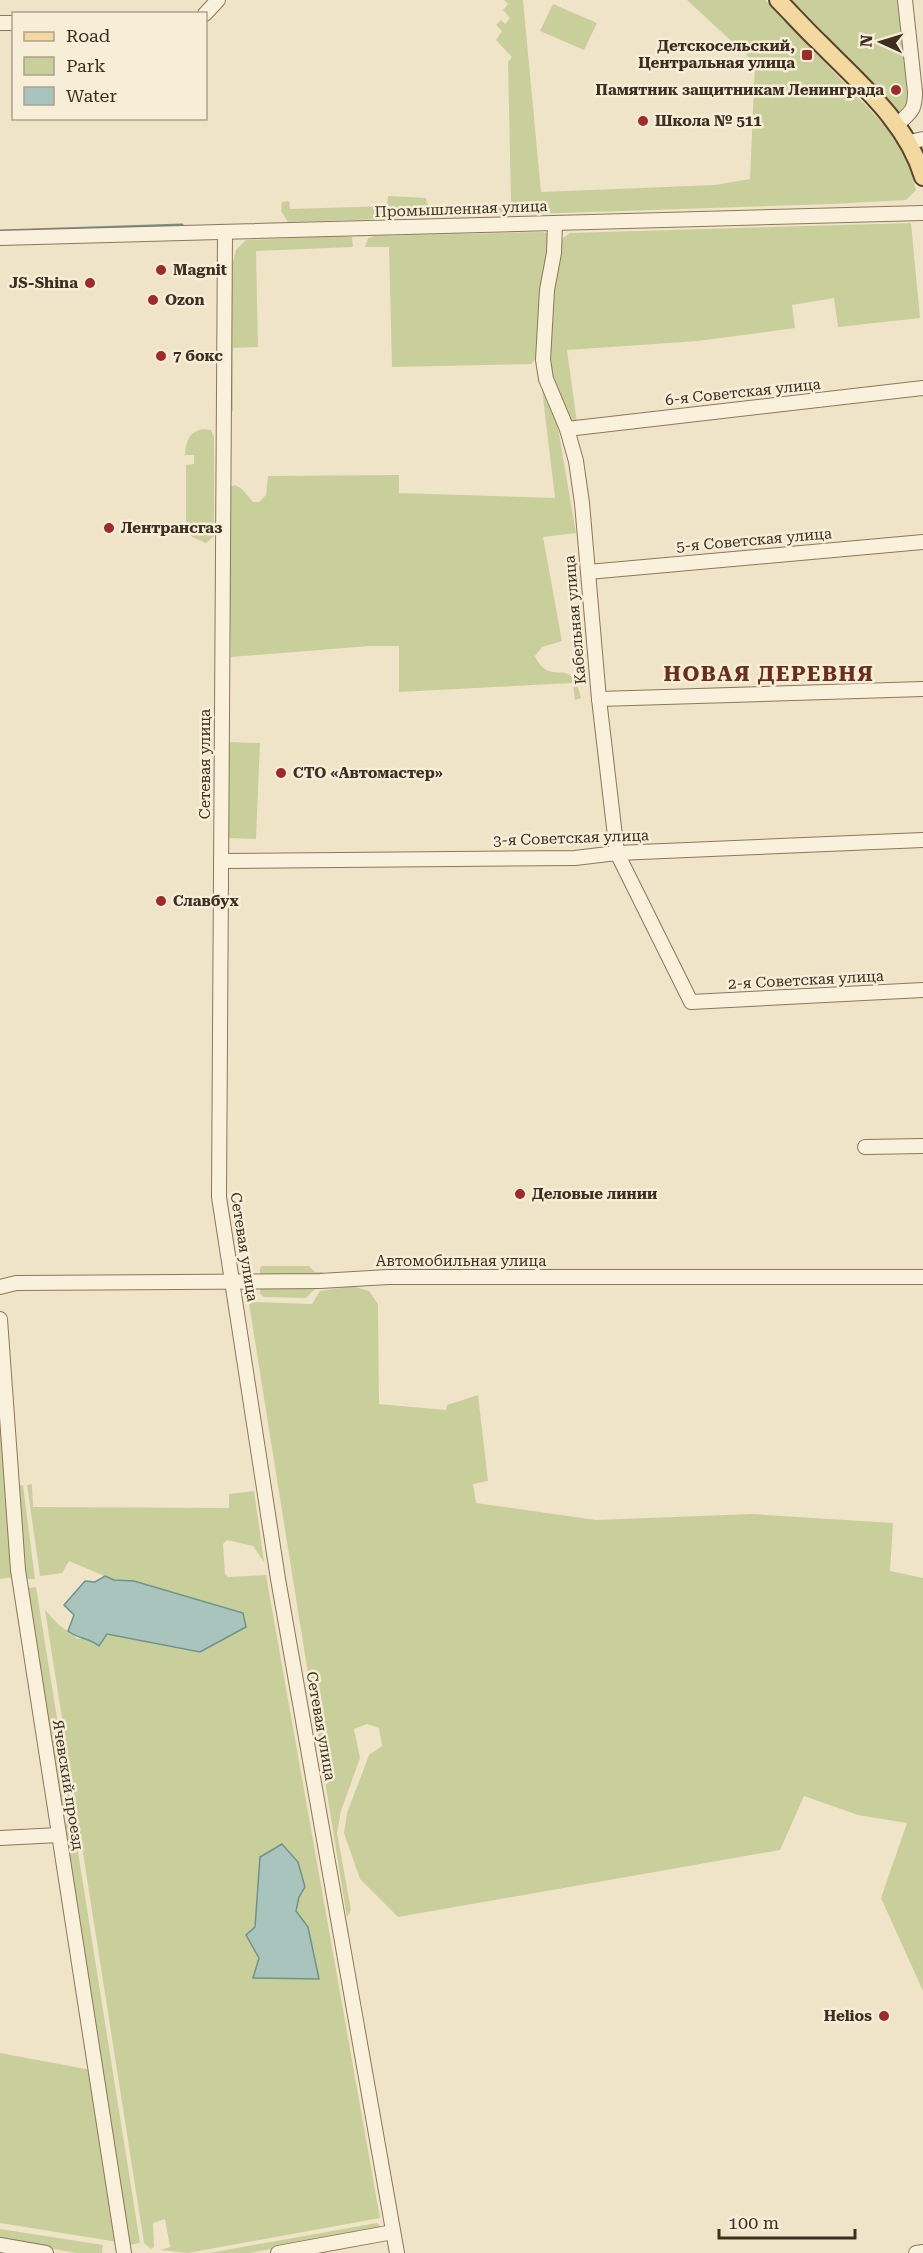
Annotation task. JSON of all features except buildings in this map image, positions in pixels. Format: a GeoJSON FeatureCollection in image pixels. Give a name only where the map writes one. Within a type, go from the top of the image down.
{"type":"FeatureCollection","features":[{"type":"Feature","properties":{"kind":"main road"},"geometry":{"type":"LineString","coordinates":[[778,0],[878,102],[897,125],[916,141],[923,177]]}},
{"type":"Feature","properties":{"kind":"street"},"geometry":{"type":"LineString","coordinates":[[207,12],[218,0]]}},
{"type":"Feature","properties":{"kind":"street"},"geometry":{"type":"LineString","coordinates":[[897,125],[910,114],[915,106],[905,0]]}},
{"type":"Feature","properties":{"kind":"street","name":"Промышленная улица"},"geometry":{"type":"LineString","coordinates":[[0,238],[923,213]]}},
{"type":"Feature","properties":{"kind":"street","name":"Кабельная улица"},"geometry":{"type":"LineString","coordinates":[[555,223],[554,253],[547,290],[543,360],[546,379],[567,429],[576,461],[599,699],[618,852],[692,1002]]}},
{"type":"Feature","properties":{"kind":"street","name":"Сетевая улица"},"geometry":{"type":"LineString","coordinates":[[225,232],[218,1182],[278,1579],[396,2253]]}},
{"type":"Feature","properties":{"kind":"street","name":"6-я Советская улица"},"geometry":{"type":"LineString","coordinates":[[567,429],[923,388]]}},
{"type":"Feature","properties":{"kind":"street","name":"5-я Советская улица"},"geometry":{"type":"LineString","coordinates":[[588,572],[923,542]]}},
{"type":"Feature","properties":{"kind":"street"},"geometry":{"type":"LineString","coordinates":[[599,699],[923,689]]}},
{"type":"Feature","properties":{"kind":"street","name":"3-я Советская улица"},"geometry":{"type":"LineString","coordinates":[[221,861],[575,858],[618,852],[923,840]]}},
{"type":"Feature","properties":{"kind":"street","name":"2-я Советская улица"},"geometry":{"type":"LineString","coordinates":[[692,1002],[923,990]]}},
{"type":"Feature","properties":{"kind":"street"},"geometry":{"type":"LineString","coordinates":[[866,1147],[923,1146]]}},
{"type":"Feature","properties":{"kind":"street","name":"Автомобильная улица"},"geometry":{"type":"LineString","coordinates":[[0,1287],[16,1283],[320,1281],[379,1277],[923,1277]]}},
{"type":"Feature","properties":{"kind":"street","name":"Ячевский проезд"},"geometry":{"type":"LineString","coordinates":[[0,1319],[18,1570],[124,2253]]}},
{"type":"Feature","properties":{"kind":"street"},"geometry":{"type":"LineString","coordinates":[[0,1838],[59,1835]]}},
{"type":"Feature","properties":{"kind":"street"},"geometry":{"type":"LineString","coordinates":[[278,2253],[393,2232]]}},
{"type":"Feature","properties":{"kind":"street"},"geometry":{"type":"LineString","coordinates":[[0,2245],[46,2253]]}},
{"type":"Feature","properties":{"kind":"street"},"geometry":{"type":"LineString","coordinates":[[916,2253],[923,2252]]}},
{"type":"Feature","properties":{"kind":"green space"},"geometry":{"type":"Polygon","coordinates":[[[504,0],[523,0],[541,192],[715,185],[750,179],[755,63],[687,0],[765,0],[893,134],[910,166],[916,190],[906,200],[832,204],[288,222],[281,211],[282,202],[289,201],[290,209],[387,206],[388,196],[426,198],[428,205],[511,203],[508,62],[512,57],[496,40],[502,31],[496,25],[501,20],[505,24],[510,18],[503,10],[508,4],[504,0]]]}},
{"type":"Feature","properties":{"kind":"green space"},"geometry":{"type":"Polygon","coordinates":[[[791,0],[900,0],[910,89],[909,107],[901,115],[791,0]]]}},
{"type":"Feature","properties":{"kind":"green space"},"geometry":{"type":"Polygon","coordinates":[[[553,4],[597,23],[584,50],[540,31],[553,4]]]}},
{"type":"Feature","properties":{"kind":"green space"},"geometry":{"type":"Polygon","coordinates":[[[911,223],[920,318],[838,327],[834,298],[792,305],[795,328],[698,341],[567,350],[577,423],[568,425],[551,380],[546,342],[557,259],[563,238],[570,233],[911,223]]]}},
{"type":"Feature","properties":{"kind":"green space"},"geometry":{"type":"Polygon","coordinates":[[[548,233],[551,242],[540,353],[531,364],[392,367],[389,247],[365,247],[368,238],[548,233]]]}},
{"type":"Feature","properties":{"kind":"green space"},"geometry":{"type":"Polygon","coordinates":[[[352,237],[353,247],[256,251],[258,347],[233,348],[233,411],[230,413],[230,266],[232,266],[236,250],[246,240],[352,237]]]}},
{"type":"Feature","properties":{"kind":"green space"},"geometry":{"type":"Polygon","coordinates":[[[540,372],[558,428],[576,533],[543,537],[562,641],[542,647],[535,656],[541,666],[548,670],[566,673],[572,677],[577,684],[581,698],[575,700],[573,683],[399,692],[399,646],[370,646],[231,657],[228,488],[235,485],[242,489],[253,502],[259,502],[266,495],[268,476],[399,475],[399,493],[555,498],[540,372]]]}},
{"type":"Feature","properties":{"kind":"green space"},"geometry":{"type":"Polygon","coordinates":[[[204,429],[211,430],[214,437],[214,536],[206,543],[192,537],[186,527],[186,465],[194,464],[194,455],[185,455],[186,445],[192,434],[204,429]]]}},
{"type":"Feature","properties":{"kind":"green space"},"geometry":{"type":"Polygon","coordinates":[[[228,742],[260,743],[256,839],[228,838],[228,742]]]}},
{"type":"Feature","properties":{"kind":"green space"},"geometry":{"type":"Polygon","coordinates":[[[262,1266],[309,1266],[315,1272],[323,1272],[323,1274],[260,1276],[262,1266]]]}},
{"type":"Feature","properties":{"kind":"green space"},"geometry":{"type":"Polygon","coordinates":[[[260,1286],[317,1287],[306,1298],[264,1297],[260,1294],[260,1286]]]}},
{"type":"Feature","properties":{"kind":"green space"},"geometry":{"type":"Polygon","coordinates":[[[352,1286],[369,1291],[378,1304],[379,1404],[446,1410],[447,1405],[478,1395],[488,1481],[473,1484],[476,1503],[596,1520],[752,1514],[893,1523],[890,1571],[923,1578],[923,1991],[881,1898],[907,1823],[858,1815],[804,1796],[780,1850],[398,1917],[360,1879],[344,1833],[347,1813],[369,1755],[382,1746],[379,1728],[367,1724],[354,1729],[360,1758],[341,1811],[337,1833],[351,1910],[347,1918],[249,1304],[252,1302],[312,1304],[320,1291],[352,1286]]]}},
{"type":"Feature","properties":{"kind":"green space"},"geometry":{"type":"Polygon","coordinates":[[[0,1410],[14,1577],[0,1579],[0,1410]]]}},
{"type":"Feature","properties":{"kind":"green space"},"geometry":{"type":"Polygon","coordinates":[[[32,1484],[33,1507],[229,1508],[229,1494],[254,1491],[264,1562],[253,1546],[227,1540],[223,1544],[225,1574],[228,1577],[266,1575],[380,2218],[188,2253],[161,2250],[170,2247],[165,2219],[153,2223],[154,2247],[151,2249],[144,2243],[45,1610],[59,1625],[78,1639],[107,1634],[199,1652],[246,1627],[243,1613],[134,1581],[114,1580],[69,1561],[62,1573],[40,1576],[27,1485],[32,1484]],[[259,1894],[255,1927],[247,1935],[259,1958],[308,1927],[296,1911],[299,1896],[259,1894]]]}},
{"type":"Feature","properties":{"kind":"green space"},"geometry":{"type":"Polygon","coordinates":[[[23,1485],[35,1579],[28,1579],[24,1576],[16,1486],[23,1485]]]}},
{"type":"Feature","properties":{"kind":"green space"},"geometry":{"type":"Polygon","coordinates":[[[36,1587],[71,1805],[61,1816],[27,1592],[29,1588],[36,1587]]]}},
{"type":"Feature","properties":{"kind":"green space"},"geometry":{"type":"Polygon","coordinates":[[[61,1820],[74,1827],[140,2243],[129,2245],[61,1820]]]}},
{"type":"Feature","properties":{"kind":"green space"},"geometry":{"type":"Polygon","coordinates":[[[0,2053],[91,2070],[118,2242],[0,2223],[0,2053]]]}},
{"type":"Feature","properties":{"kind":"green space"},"geometry":{"type":"Polygon","coordinates":[[[377,2223],[381,2227],[377,2230],[249,2253],[209,2253],[377,2223]]]}},
{"type":"Feature","properties":{"kind":"green space"},"geometry":{"type":"Polygon","coordinates":[[[0,2229],[103,2245],[102,2253],[77,2253],[0,2240],[0,2229]]]}},
{"type":"Feature","properties":{"kind":"water"},"geometry":{"type":"Polygon","coordinates":[[[105,1576],[114,1580],[134,1581],[243,1613],[246,1627],[200,1652],[107,1634],[99,1646],[68,1631],[74,1615],[64,1605],[85,1581],[95,1582],[105,1576]]]}},
{"type":"Feature","properties":{"kind":"water"},"geometry":{"type":"Polygon","coordinates":[[[282,1844],[298,1862],[305,1887],[299,1897],[296,1911],[308,1927],[319,1979],[253,1978],[259,1958],[246,1935],[255,1927],[260,1857],[282,1844]]]}},
{"type":"Feature","properties":{"kind":"waterway"},"geometry":{"type":"LineString","coordinates":[[0,231],[182,225]]}},
{"type":"Feature","properties":{"kind":"place","name":"Детскосельский, Центральная улица"},"geometry":{"type":"Point","coordinates":[807,55]}},
{"type":"Feature","properties":{"kind":"place","name":"Памятник защитникам Ленинграда"},"geometry":{"type":"Point","coordinates":[896,90]}},
{"type":"Feature","properties":{"kind":"place","name":"Школа № 511"},"geometry":{"type":"Point","coordinates":[643,121]}},
{"type":"Feature","properties":{"kind":"place","name":"Magnit"},"geometry":{"type":"Point","coordinates":[161,270]}},
{"type":"Feature","properties":{"kind":"place","name":"JS-Shina"},"geometry":{"type":"Point","coordinates":[90,283]}},
{"type":"Feature","properties":{"kind":"place","name":"Ozon"},"geometry":{"type":"Point","coordinates":[153,300]}},
{"type":"Feature","properties":{"kind":"place","name":"7 бокс"},"geometry":{"type":"Point","coordinates":[161,356]}},
{"type":"Feature","properties":{"kind":"place","name":"Лентрансгаз"},"geometry":{"type":"Point","coordinates":[109,528]}},
{"type":"Feature","properties":{"kind":"place","name":"СТО «Автомастер»"},"geometry":{"type":"Point","coordinates":[281,773]}},
{"type":"Feature","properties":{"kind":"place","name":"Славбух"},"geometry":{"type":"Point","coordinates":[161,901]}},
{"type":"Feature","properties":{"kind":"place","name":"Деловые линии"},"geometry":{"type":"Point","coordinates":[520,1194]}},
{"type":"Feature","properties":{"kind":"place","name":"Helios"},"geometry":{"type":"Point","coordinates":[884,2016]}},
{"type":"Feature","properties":{"kind":"district","name":"НОВАЯ ДЕРЕВНЯ"},"geometry":{"type":"Point","coordinates":[769,674]}}]}
